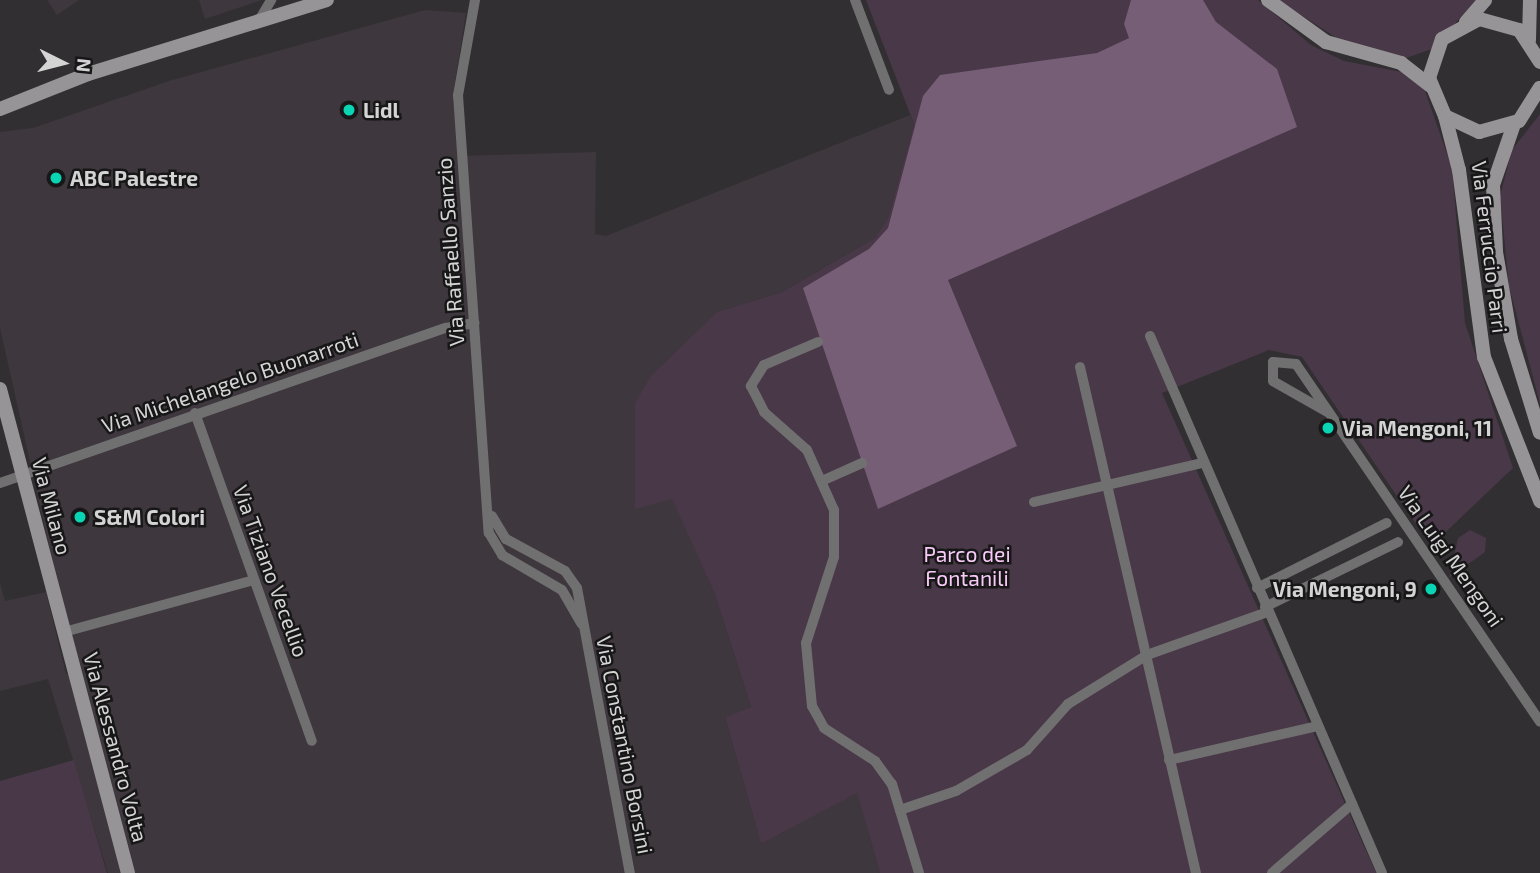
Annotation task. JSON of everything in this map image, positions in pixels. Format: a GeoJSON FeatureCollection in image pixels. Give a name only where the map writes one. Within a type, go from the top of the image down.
{"type":"FeatureCollection","features":[{"type":"Feature","properties":{"kind":"main road"},"geometry":{"type":"LineString","coordinates":[[0,109],[327,0]]}},
{"type":"Feature","properties":{"kind":"main road"},"geometry":{"type":"LineString","coordinates":[[1268,0],[1326,42],[1401,63],[1430,86]]}},
{"type":"Feature","properties":{"kind":"main road"},"geometry":{"type":"LineString","coordinates":[[1401,63],[1433,54],[1485,0]]}},
{"type":"Feature","properties":{"kind":"main road"},"geometry":{"type":"LineString","coordinates":[[1530,0],[1529,40],[1540,62]]}},
{"type":"Feature","properties":{"kind":"main road"},"geometry":{"type":"LineString","coordinates":[[1465,23],[1500,21],[1529,40]]}},
{"type":"Feature","properties":{"kind":"main road"},"geometry":{"type":"LineString","coordinates":[[1430,86],[1433,54]]}},
{"type":"Feature","properties":{"kind":"main road","name":"Via Ferruccio Parri"},"geometry":{"type":"LineString","coordinates":[[1430,86],[1445,116],[1459,170],[1484,357],[1540,501]]}},
{"type":"Feature","properties":{"kind":"main road","name":"Via Ferruccio Parri"},"geometry":{"type":"LineString","coordinates":[[1540,88],[1514,124],[1495,174],[1496,252],[1511,339],[1540,433]]}},
{"type":"Feature","properties":{"kind":"main road"},"geometry":{"type":"LineString","coordinates":[[0,115],[22,100]]}},
{"type":"Feature","properties":{"kind":"main road","name":"Via Ferruccio Parri"},"geometry":{"type":"LineString","coordinates":[[1445,116],[1477,132],[1514,124]]}},
{"type":"Feature","properties":{"kind":"main road","name":"Via Milano"},"geometry":{"type":"LineString","coordinates":[[0,389],[64,632]]}},
{"type":"Feature","properties":{"kind":"main road","name":"Via Alessandro Volta"},"geometry":{"type":"LineString","coordinates":[[64,632],[128,873]]}},
{"type":"Feature","properties":{"kind":"street"},"geometry":{"type":"LineString","coordinates":[[258,22],[271,0]]}},
{"type":"Feature","properties":{"kind":"street","name":"Via Raffaello Sanzio"},"geometry":{"type":"LineString","coordinates":[[475,0],[458,95],[488,503],[496,550],[562,590],[582,624]]}},
{"type":"Feature","properties":{"kind":"street"},"geometry":{"type":"LineString","coordinates":[[855,0],[889,90]]}},
{"type":"Feature","properties":{"kind":"street","name":"Via Michelangelo Buonarroti"},"geometry":{"type":"LineString","coordinates":[[0,483],[195,413],[475,323]]}},
{"type":"Feature","properties":{"kind":"street"},"geometry":{"type":"LineString","coordinates":[[1150,336],[1202,463],[1382,873]]}},
{"type":"Feature","properties":{"kind":"street"},"geometry":{"type":"LineString","coordinates":[[818,342],[764,365],[751,386],[754,400],[807,450],[824,480],[836,533],[828,583],[806,643],[812,706],[824,728],[875,761],[900,810],[919,873]]}},
{"type":"Feature","properties":{"kind":"street","name":"Via Luigi Mengoni"},"geometry":{"type":"LineString","coordinates":[[1329,413],[1273,381],[1273,362],[1296,364],[1540,722]]}},
{"type":"Feature","properties":{"kind":"street"},"geometry":{"type":"LineString","coordinates":[[1080,367],[1196,873]]}},
{"type":"Feature","properties":{"kind":"street","name":"Via Tiziano Vecellio"},"geometry":{"type":"LineString","coordinates":[[195,413],[312,741]]}},
{"type":"Feature","properties":{"kind":"street"},"geometry":{"type":"LineString","coordinates":[[824,480],[862,463]]}},
{"type":"Feature","properties":{"kind":"street"},"geometry":{"type":"LineString","coordinates":[[1034,502],[1202,463]]}},
{"type":"Feature","properties":{"kind":"street","name":"Via Constantino Borsini"},"geometry":{"type":"LineString","coordinates":[[488,503],[506,539],[573,579],[630,873]]}},
{"type":"Feature","properties":{"kind":"street"},"geometry":{"type":"LineString","coordinates":[[1257,588],[1387,523]]}},
{"type":"Feature","properties":{"kind":"street"},"geometry":{"type":"LineString","coordinates":[[900,810],[956,791],[1027,750],[1068,704],[1147,655],[1267,609],[1398,541]]}},
{"type":"Feature","properties":{"kind":"street"},"geometry":{"type":"LineString","coordinates":[[64,632],[254,580]]}},
{"type":"Feature","properties":{"kind":"street"},"geometry":{"type":"LineString","coordinates":[[1169,760],[1317,726]]}},
{"type":"Feature","properties":{"kind":"street"},"geometry":{"type":"LineString","coordinates":[[1272,873],[1352,804]]}},
{"type":"Feature","properties":{"kind":"shaded area"},"geometry":{"type":"Polygon","coordinates":[[[47,0],[79,0],[57,15],[47,0]]]}},
{"type":"Feature","properties":{"kind":"shaded area"},"geometry":{"type":"Polygon","coordinates":[[[199,0],[262,0],[205,19],[199,0]]]}},
{"type":"Feature","properties":{"kind":"shaded area"},"geometry":{"type":"Polygon","coordinates":[[[1131,0],[1203,0],[1216,22],[1277,69],[1297,127],[948,280],[1017,446],[878,509],[803,288],[869,249],[888,228],[923,96],[940,75],[1097,53],[1129,38],[1124,24],[1131,0]]]}},
{"type":"Feature","properties":{"kind":"shaded area"},"geometry":{"type":"Polygon","coordinates":[[[425,10],[466,13],[453,95],[458,156],[596,152],[595,234],[606,236],[910,115],[914,124],[889,216],[875,238],[782,292],[717,312],[635,403],[635,508],[672,498],[715,595],[751,707],[725,717],[761,844],[857,792],[880,873],[108,873],[48,679],[0,691],[0,583],[5,601],[46,592],[66,674],[78,675],[0,328],[0,132],[33,128],[169,81],[425,10]]]}},
{"type":"Feature","properties":{"kind":"green space","name":"Parco dei Fontanili"},"geometry":{"type":"Polygon","coordinates":[[[866,0],[1258,0],[1311,45],[1344,61],[1402,72],[1425,91],[1452,168],[1465,323],[1513,468],[1431,546],[1302,357],[1269,350],[1162,393],[1376,873],[880,873],[857,793],[761,844],[725,717],[751,707],[715,595],[672,499],[635,509],[635,403],[651,376],[717,312],[782,292],[875,238],[889,216],[914,124],[866,0]]]}},
{"type":"Feature","properties":{"kind":"green space"},"geometry":{"type":"Polygon","coordinates":[[[1278,0],[1476,0],[1432,49],[1406,58],[1349,46],[1278,0]]]}},
{"type":"Feature","properties":{"kind":"green space"},"geometry":{"type":"Polygon","coordinates":[[[1540,114],[1540,404],[1509,286],[1500,196],[1512,150],[1540,114]]]}},
{"type":"Feature","properties":{"kind":"green space"},"geometry":{"type":"Polygon","coordinates":[[[1470,530],[1486,538],[1485,552],[1449,578],[1458,538],[1470,530]]]}},
{"type":"Feature","properties":{"kind":"green space"},"geometry":{"type":"Polygon","coordinates":[[[74,760],[107,873],[0,873],[0,781],[74,760]]]}},
{"type":"Feature","properties":{"kind":"place","name":"Lidl"},"geometry":{"type":"Point","coordinates":[349,110]}},
{"type":"Feature","properties":{"kind":"place","name":"ABC Palestre"},"geometry":{"type":"Point","coordinates":[56,178]}},
{"type":"Feature","properties":{"kind":"place","name":"Via Mengoni, 11"},"geometry":{"type":"Point","coordinates":[1328,428]}},
{"type":"Feature","properties":{"kind":"place","name":"S&M Colori"},"geometry":{"type":"Point","coordinates":[80,517]}},
{"type":"Feature","properties":{"kind":"place","name":"Via Mengoni, 9"},"geometry":{"type":"Point","coordinates":[1431,589]}}]}
